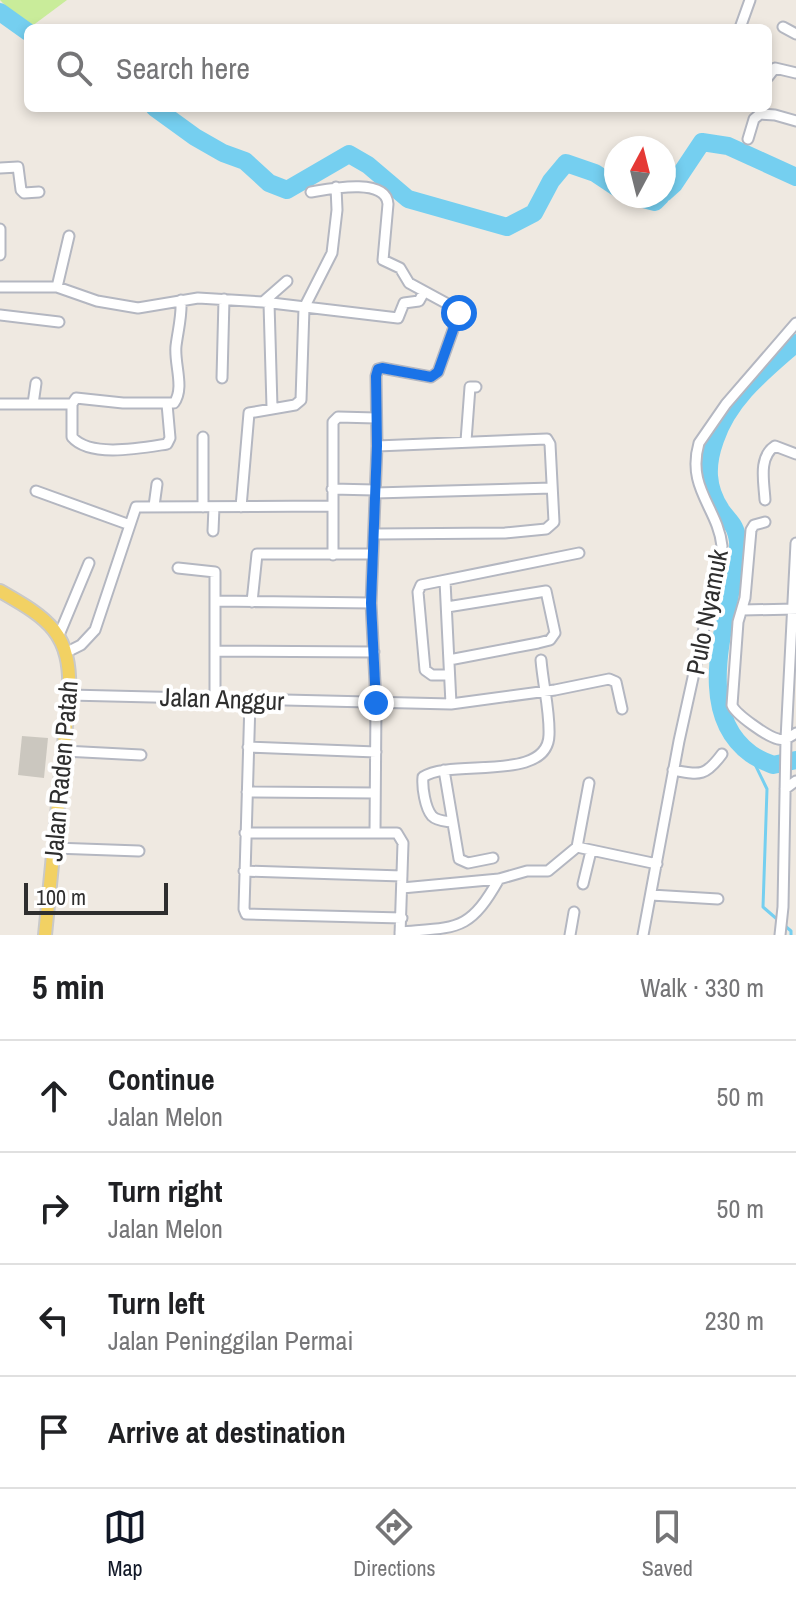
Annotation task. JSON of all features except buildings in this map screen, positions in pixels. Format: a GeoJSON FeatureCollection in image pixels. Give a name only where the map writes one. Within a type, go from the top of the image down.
{"type":"FeatureCollection","features":[{"type":"Feature","properties":{"kind":"main road","name":"Jalan Raden Patah"},"geometry":{"type":"LineString","coordinates":[[0,591],[39,614],[59,635],[67,652],[70,672],[45,935]]}},
{"type":"Feature","properties":{"kind":"street"},"geometry":{"type":"LineString","coordinates":[[741,24],[750,0]]}},
{"type":"Feature","properties":{"kind":"street"},"geometry":{"type":"LineString","coordinates":[[783,27],[796,34]]}},
{"type":"Feature","properties":{"kind":"street"},"geometry":{"type":"LineString","coordinates":[[772,70],[796,73]]}},
{"type":"Feature","properties":{"kind":"street"},"geometry":{"type":"LineString","coordinates":[[748,139],[754,119],[760,114],[796,121]]}},
{"type":"Feature","properties":{"kind":"street"},"geometry":{"type":"LineString","coordinates":[[0,168],[18,167],[21,190],[24,193],[39,192]]}},
{"type":"Feature","properties":{"kind":"street"},"geometry":{"type":"LineString","coordinates":[[311,192],[336,187],[374,188],[386,194],[388,204],[383,260],[400,268],[409,283],[459,313],[438,372],[431,377],[378,369],[376,376],[375,534],[371,554],[376,703],[375,832]]}},
{"type":"Feature","properties":{"kind":"street"},"geometry":{"type":"LineString","coordinates":[[241,507],[248,414],[295,405],[301,400],[304,308],[330,261],[337,210],[336,187]]}},
{"type":"Feature","properties":{"kind":"street"},"geometry":{"type":"LineString","coordinates":[[0,229],[0,255]]}},
{"type":"Feature","properties":{"kind":"street"},"geometry":{"type":"LineString","coordinates":[[57,287],[69,236]]}},
{"type":"Feature","properties":{"kind":"street"},"geometry":{"type":"LineString","coordinates":[[272,407],[266,302],[287,281]]}},
{"type":"Feature","properties":{"kind":"street"},"geometry":{"type":"LineString","coordinates":[[0,287],[57,287],[97,301],[138,308],[181,300],[224,299],[398,318],[404,303],[419,301],[424,292]]}},
{"type":"Feature","properties":{"kind":"street"},"geometry":{"type":"LineString","coordinates":[[222,378],[224,299]]}},
{"type":"Feature","properties":{"kind":"street"},"geometry":{"type":"LineString","coordinates":[[167,404],[170,438],[167,444],[98,450],[80,444],[72,437],[72,404],[76,398],[167,404],[177,401],[179,366],[176,355],[182,320],[181,300]]}},
{"type":"Feature","properties":{"kind":"street"},"geometry":{"type":"LineString","coordinates":[[0,315],[59,322]]}},
{"type":"Feature","properties":{"kind":"street","name":"Pulo Nyamuk"},"geometry":{"type":"LineString","coordinates":[[643,935],[673,770],[722,546],[696,473],[699,443],[726,404],[796,323]]}},
{"type":"Feature","properties":{"kind":"street"},"geometry":{"type":"LineString","coordinates":[[33,404],[36,383]]}},
{"type":"Feature","properties":{"kind":"street"},"geometry":{"type":"LineString","coordinates":[[470,387],[476,387],[469,441],[470,387]]}},
{"type":"Feature","properties":{"kind":"street"},"geometry":{"type":"LineString","coordinates":[[0,404],[72,404]]}},
{"type":"Feature","properties":{"kind":"street"},"geometry":{"type":"LineString","coordinates":[[333,555],[334,420],[338,417],[376,418]]}},
{"type":"Feature","properties":{"kind":"street"},"geometry":{"type":"LineString","coordinates":[[203,437],[208,507],[213,531]]}},
{"type":"Feature","properties":{"kind":"street"},"geometry":{"type":"LineString","coordinates":[[375,534],[505,533],[550,528],[554,522],[550,444],[543,438],[377,446]]}},
{"type":"Feature","properties":{"kind":"street"},"geometry":{"type":"LineString","coordinates":[[765,500],[763,466],[768,451],[775,446],[796,454]]}},
{"type":"Feature","properties":{"kind":"street"},"geometry":{"type":"LineString","coordinates":[[154,506],[157,484]]}},
{"type":"Feature","properties":{"kind":"street"},"geometry":{"type":"LineString","coordinates":[[332,489],[375,492],[552,488]]}},
{"type":"Feature","properties":{"kind":"street"},"geometry":{"type":"LineString","coordinates":[[36,491],[130,525]]}},
{"type":"Feature","properties":{"kind":"street"},"geometry":{"type":"LineString","coordinates":[[67,652],[81,645],[95,630],[136,507],[331,506]]}},
{"type":"Feature","properties":{"kind":"street"},"geometry":{"type":"LineString","coordinates":[[765,522],[752,527],[738,622],[733,707],[736,713],[786,743]]}},
{"type":"Feature","properties":{"kind":"street"},"geometry":{"type":"LineString","coordinates":[[780,935],[786,910],[785,777],[795,544]]}},
{"type":"Feature","properties":{"kind":"street"},"geometry":{"type":"LineString","coordinates":[[449,675],[432,675],[425,670],[418,592],[421,585],[579,553]]}},
{"type":"Feature","properties":{"kind":"street"},"geometry":{"type":"LineString","coordinates":[[252,602],[257,554],[371,554]]}},
{"type":"Feature","properties":{"kind":"street"},"geometry":{"type":"LineString","coordinates":[[59,635],[89,563]]}},
{"type":"Feature","properties":{"kind":"street"},"geometry":{"type":"LineString","coordinates":[[178,568],[215,572],[215,699]]}},
{"type":"Feature","properties":{"kind":"street"},"geometry":{"type":"LineString","coordinates":[[445,581],[451,704]]}},
{"type":"Feature","properties":{"kind":"street"},"geometry":{"type":"LineString","coordinates":[[447,607],[546,591],[555,633],[552,639],[538,643],[449,660]]}},
{"type":"Feature","properties":{"kind":"street"},"geometry":{"type":"LineString","coordinates":[[217,601],[371,603]]}},
{"type":"Feature","properties":{"kind":"street"},"geometry":{"type":"LineString","coordinates":[[742,610],[794,609]]}},
{"type":"Feature","properties":{"kind":"street"},"geometry":{"type":"LineString","coordinates":[[215,651],[374,652]]}},
{"type":"Feature","properties":{"kind":"street"},"geometry":{"type":"LineString","coordinates":[[451,822],[435,819],[432,815],[422,782],[427,774],[527,763],[543,752],[549,736],[541,660]]}},
{"type":"Feature","properties":{"kind":"street"},"geometry":{"type":"LineString","coordinates":[[691,678],[688,688],[691,692]]}},
{"type":"Feature","properties":{"kind":"street","name":"Jalan Anggur"},"geometry":{"type":"LineString","coordinates":[[69,695],[451,704],[609,679],[616,682],[622,709]]}},
{"type":"Feature","properties":{"kind":"street"},"geometry":{"type":"LineString","coordinates":[[250,701],[244,909],[250,916],[402,918]]}},
{"type":"Feature","properties":{"kind":"street"},"geometry":{"type":"LineString","coordinates":[[786,743],[796,733]]}},
{"type":"Feature","properties":{"kind":"street"},"geometry":{"type":"LineString","coordinates":[[248,747],[376,752]]}},
{"type":"Feature","properties":{"kind":"street"},"geometry":{"type":"LineString","coordinates":[[64,751],[141,755]]}},
{"type":"Feature","properties":{"kind":"street"},"geometry":{"type":"LineString","coordinates":[[673,770],[696,774],[707,772],[722,754]]}},
{"type":"Feature","properties":{"kind":"street"},"geometry":{"type":"LineString","coordinates":[[444,770],[459,859],[463,862],[493,858]]}},
{"type":"Feature","properties":{"kind":"street"},"geometry":{"type":"LineString","coordinates":[[785,789],[796,781]]}},
{"type":"Feature","properties":{"kind":"street"},"geometry":{"type":"LineString","coordinates":[[402,888],[502,878],[527,871],[548,871],[577,847],[589,783]]}},
{"type":"Feature","properties":{"kind":"street"},"geometry":{"type":"LineString","coordinates":[[247,792],[375,793]]}},
{"type":"Feature","properties":{"kind":"street"},"geometry":{"type":"LineString","coordinates":[[245,833],[397,833],[402,838],[400,933],[443,928],[466,921],[483,906],[502,878]]}},
{"type":"Feature","properties":{"kind":"street"},"geometry":{"type":"LineString","coordinates":[[577,847],[657,864]]}},
{"type":"Feature","properties":{"kind":"street"},"geometry":{"type":"LineString","coordinates":[[54,848],[139,851]]}},
{"type":"Feature","properties":{"kind":"street"},"geometry":{"type":"LineString","coordinates":[[583,884],[591,851]]}},
{"type":"Feature","properties":{"kind":"street"},"geometry":{"type":"LineString","coordinates":[[244,871],[402,876]]}},
{"type":"Feature","properties":{"kind":"street"},"geometry":{"type":"LineString","coordinates":[[651,895],[718,899]]}},
{"type":"Feature","properties":{"kind":"street"},"geometry":{"type":"LineString","coordinates":[[570,935],[574,912]]}},
{"type":"Feature","properties":{"kind":"green space"},"geometry":{"type":"Polygon","coordinates":[[[0,0],[67,0],[35,24],[24,25],[0,0]]]}},
{"type":"Feature","properties":{"kind":"waterway"},"geometry":{"type":"LineString","coordinates":[[0,12],[24,29]]}},
{"type":"Feature","properties":{"kind":"waterway"},"geometry":{"type":"LineString","coordinates":[[161,112],[195,137],[245,161],[269,183],[287,190],[349,154],[368,165],[408,199],[507,227],[534,213],[551,181],[566,163],[604,179]]}},
{"type":"Feature","properties":{"kind":"waterway"},"geometry":{"type":"LineString","coordinates":[[676,181],[702,142],[728,146],[796,177]]}},
{"type":"Feature","properties":{"kind":"waterway"},"geometry":{"type":"LineString","coordinates":[[796,343],[738,398],[721,425],[709,467],[712,493],[734,527],[738,541],[719,654],[719,699],[725,720],[735,738],[756,757],[773,765],[796,760]]}},
{"type":"Feature","properties":{"kind":"waterway"},"geometry":{"type":"LineString","coordinates":[[750,754],[767,789],[763,907],[778,920]]}},
{"type":"Feature","properties":{"kind":"waterway"},"geometry":{"type":"LineString","coordinates":[[784,925],[791,935]]}},
{"type":"Feature","properties":{"kind":"route"},"geometry":{"type":"LineString","coordinates":[[376,703],[371,554],[375,534],[376,376],[378,369],[382,368],[431,377],[435,375],[459,313]]}}]}
